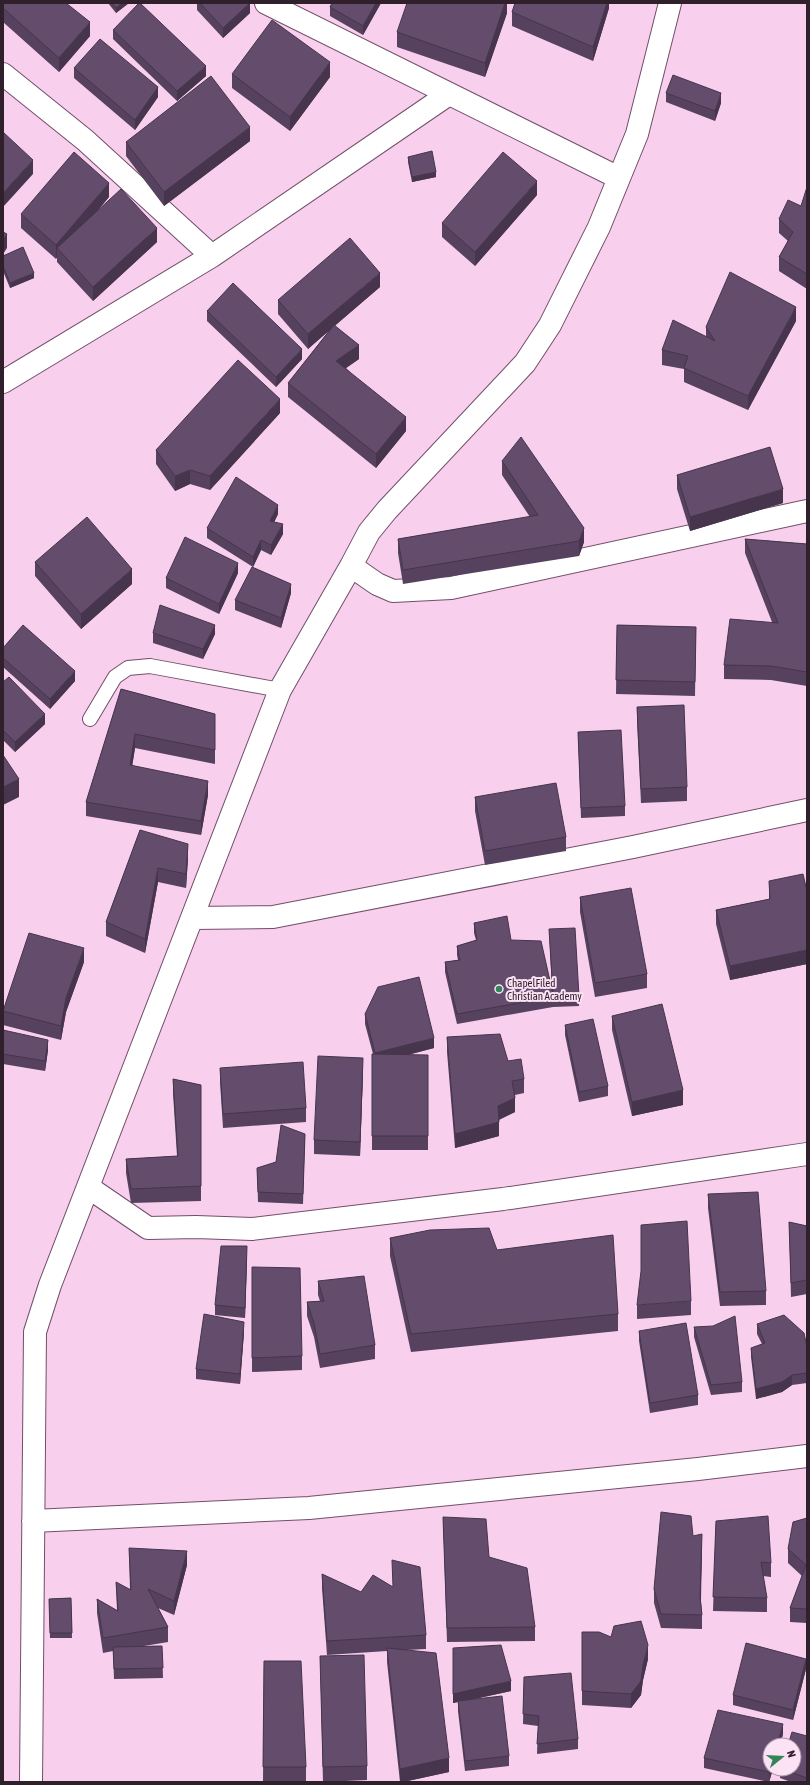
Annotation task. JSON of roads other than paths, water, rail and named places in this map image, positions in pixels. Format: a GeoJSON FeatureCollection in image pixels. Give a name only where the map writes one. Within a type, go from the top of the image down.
{"type":"FeatureCollection","features":[{"type":"Feature","properties":{"kind":"street"},"geometry":{"type":"LineString","coordinates":[[266,3],[619,178]]}},
{"type":"Feature","properties":{"kind":"street"},"geometry":{"type":"LineString","coordinates":[[31,1782],[35,1332],[50,1286],[280,690],[369,532],[386,510],[525,363],[550,325],[599,227],[637,134],[670,3]]}},
{"type":"Feature","properties":{"kind":"street"},"geometry":{"type":"LineString","coordinates":[[3,74],[85,140],[212,256]]}},
{"type":"Feature","properties":{"kind":"street"},"geometry":{"type":"LineString","coordinates":[[3,382],[212,256],[449,94]]}},
{"type":"Feature","properties":{"kind":"street"},"geometry":{"type":"LineString","coordinates":[[351,566],[377,584],[393,591],[451,588],[807,511]]}},
{"type":"Feature","properties":{"kind":"street"},"geometry":{"type":"LineString","coordinates":[[193,918],[273,917],[625,849],[807,810]]}},
{"type":"Feature","properties":{"kind":"street"},"geometry":{"type":"LineString","coordinates":[[88,1187],[148,1228],[196,1227],[252,1229],[503,1199],[807,1154]]}},
{"type":"Feature","properties":{"kind":"street"},"geometry":{"type":"LineString","coordinates":[[34,1521],[309,1508],[698,1469],[807,1456]]}},
{"type":"Feature","properties":{"kind":"lane"},"geometry":{"type":"LineString","coordinates":[[90,719],[115,677],[128,668],[150,666],[280,690]]}},
{"type":"Feature","properties":{"kind":"place","name":"ChapelFiled Christian Academy"},"geometry":{"type":"Point","coordinates":[499,989]}}]}
